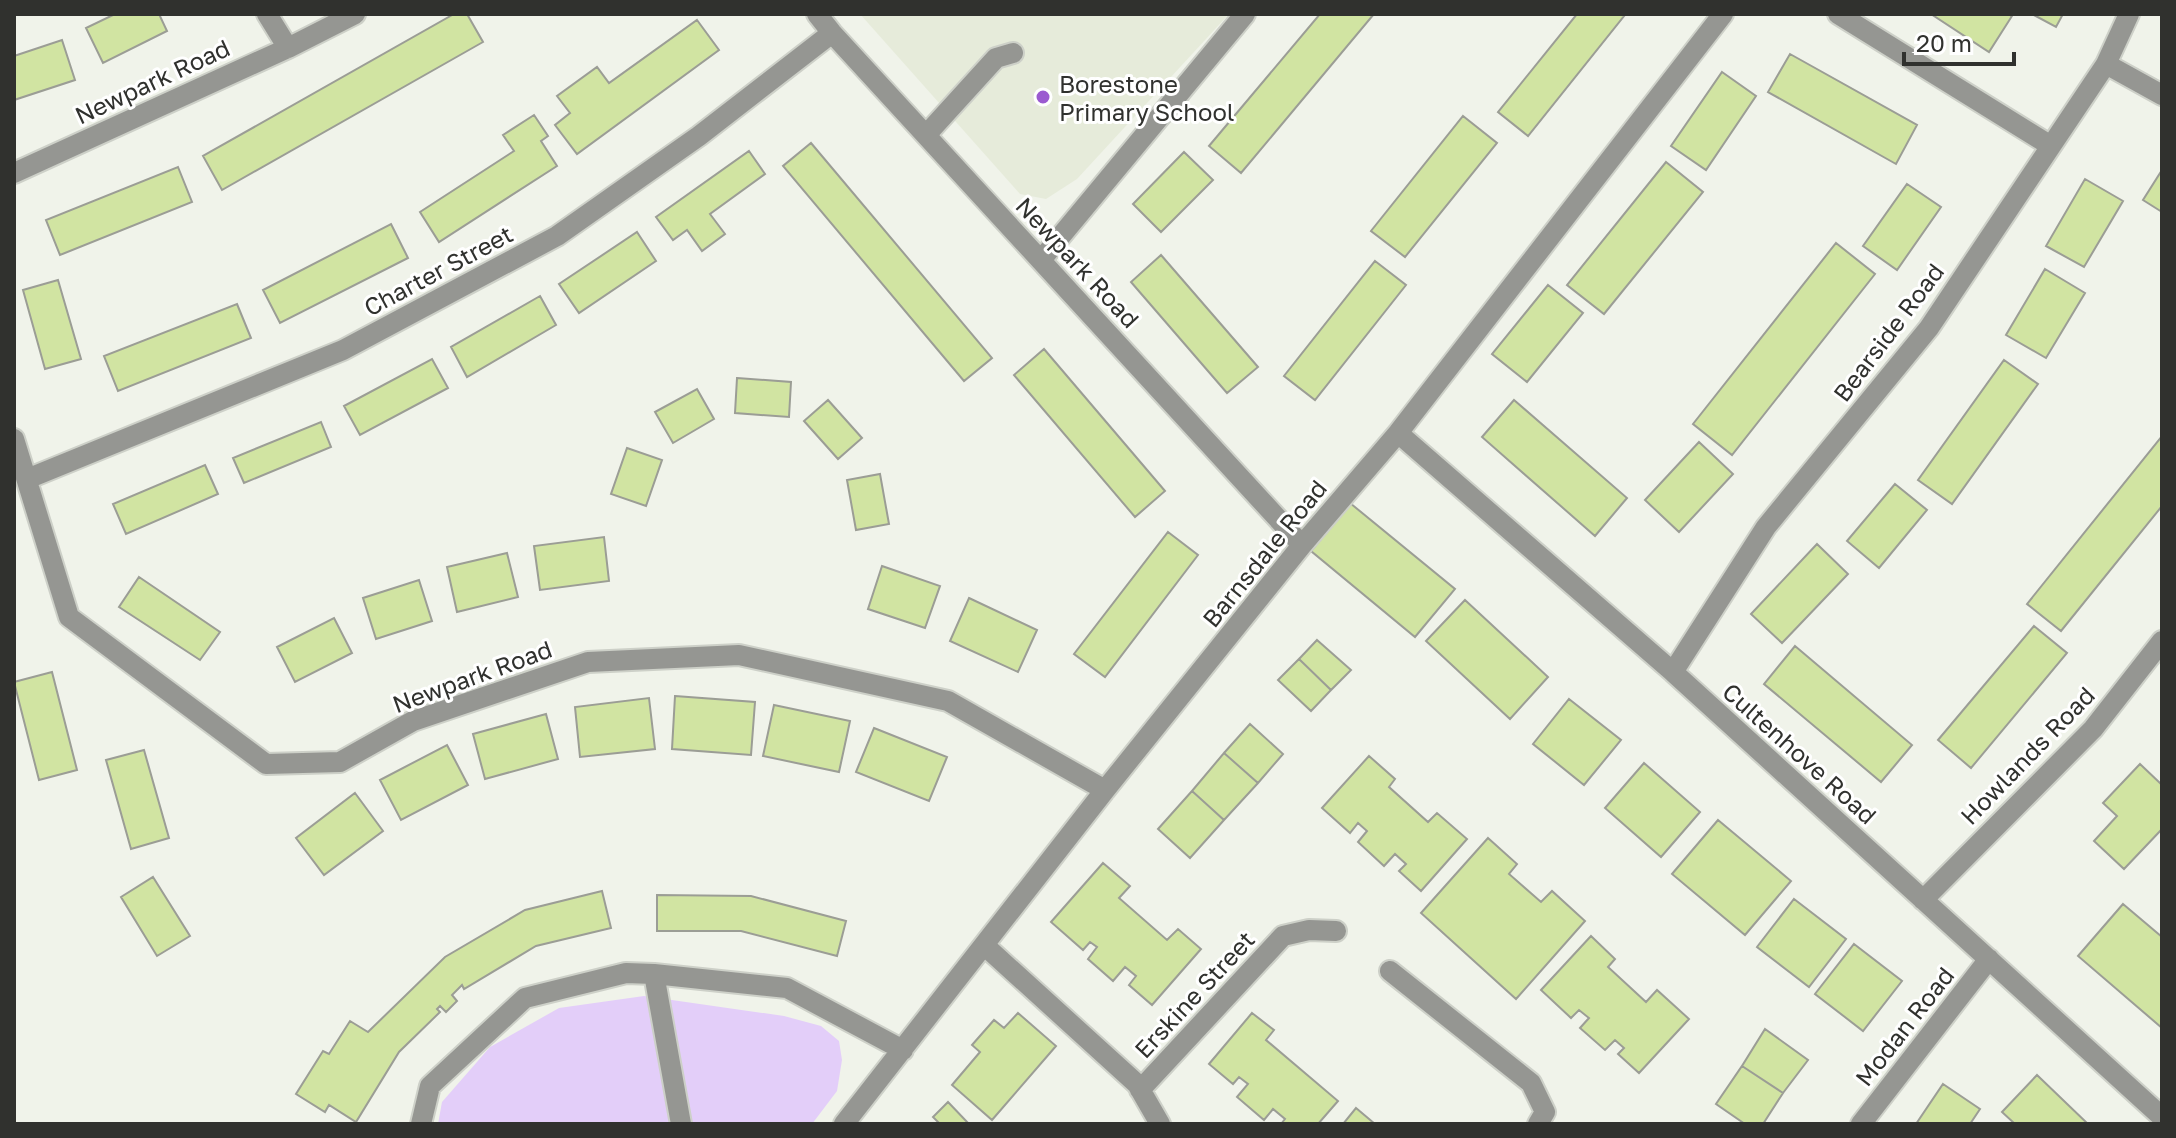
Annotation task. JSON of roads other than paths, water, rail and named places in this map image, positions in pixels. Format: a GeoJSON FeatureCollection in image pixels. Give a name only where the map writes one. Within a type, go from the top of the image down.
{"type":"FeatureCollection","features":[{"type":"Feature","properties":{"kind":"street"},"geometry":{"type":"LineString","coordinates":[[267,14],[288,48]]}},
{"type":"Feature","properties":{"kind":"street","name":"Newpark Road"},"geometry":{"type":"LineString","coordinates":[[14,173],[288,48],[355,14]]}},
{"type":"Feature","properties":{"kind":"street","name":"Newpark Road"},"geometry":{"type":"LineString","coordinates":[[817,14],[1302,545]]}},
{"type":"Feature","properties":{"kind":"street"},"geometry":{"type":"LineString","coordinates":[[1041,260],[1245,14]]}},
{"type":"Feature","properties":{"kind":"street","name":"Barnsdale Road"},"geometry":{"type":"LineString","coordinates":[[844,1124],[1105,790],[1302,545],[1398,433],[1723,14]]}},
{"type":"Feature","properties":{"kind":"street"},"geometry":{"type":"LineString","coordinates":[[1838,14],[2051,146]]}},
{"type":"Feature","properties":{"kind":"street","name":"Bearside Road"},"geometry":{"type":"LineString","coordinates":[[1673,672],[1766,527],[1929,328],[2106,64],[2129,14]]}},
{"type":"Feature","properties":{"kind":"street","name":"Charter Street"},"geometry":{"type":"LineString","coordinates":[[27,479],[343,350],[557,236],[699,136],[832,33]]}},
{"type":"Feature","properties":{"kind":"street"},"geometry":{"type":"LineString","coordinates":[[926,135],[996,58],[1013,53]]}},
{"type":"Feature","properties":{"kind":"street"},"geometry":{"type":"LineString","coordinates":[[2106,64],[2162,95]]}},
{"type":"Feature","properties":{"kind":"street","name":"Cultenhove Road"},"geometry":{"type":"LineString","coordinates":[[1398,433],[1673,672],[2162,1117]]}},
{"type":"Feature","properties":{"kind":"street","name":"Newpark Road"},"geometry":{"type":"LineString","coordinates":[[14,439],[69,617],[266,764],[340,762],[413,721],[588,662],[739,655],[948,701],[1105,790]]}},
{"type":"Feature","properties":{"kind":"street","name":"Howlands Road"},"geometry":{"type":"LineString","coordinates":[[1923,900],[2093,729],[2162,641]]}},
{"type":"Feature","properties":{"kind":"street","name":"Erskine Street"},"geometry":{"type":"LineString","coordinates":[[1140,1090],[1283,936],[1309,930],[1336,931]]}},
{"type":"Feature","properties":{"kind":"street","name":"Erskine Street"},"geometry":{"type":"LineString","coordinates":[[984,945],[1137,1084],[1160,1124]]}},
{"type":"Feature","properties":{"kind":"street","name":"Modan Road"},"geometry":{"type":"LineString","coordinates":[[1861,1124],[1989,959]]}},
{"type":"Feature","properties":{"kind":"street"},"geometry":{"type":"LineString","coordinates":[[1390,971],[1531,1083],[1545,1112],[1538,1124]]}},
{"type":"Feature","properties":{"kind":"street"},"geometry":{"type":"LineString","coordinates":[[421,1124],[430,1086],[525,998],[626,973],[787,988],[903,1050]]}},
{"type":"Feature","properties":{"kind":"street"},"geometry":{"type":"LineString","coordinates":[[654,974],[681,1124]]}},
{"type":"Feature","properties":{"kind":"place","name":"Borestone Primary School"},"geometry":{"type":"Point","coordinates":[1043,97]}}]}
